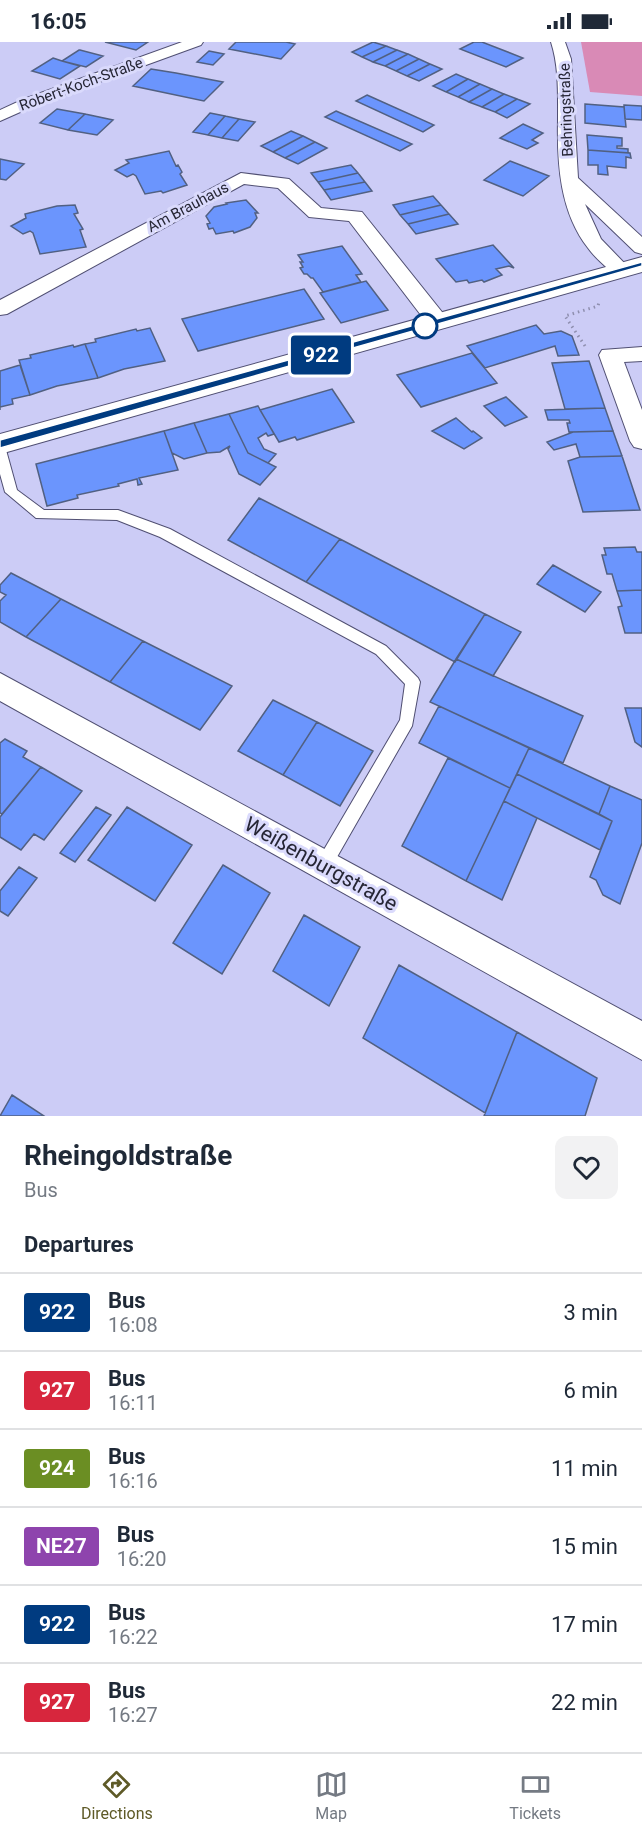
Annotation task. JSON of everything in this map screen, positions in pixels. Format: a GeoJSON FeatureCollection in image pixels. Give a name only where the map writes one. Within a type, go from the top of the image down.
{"type":"FeatureCollection","features":[{"type":"Feature","properties":{"kind":"street","name":"Robert-Koch-Straße"},"geometry":{"type":"LineString","coordinates":[[0,116],[30,102],[196,42]]}},
{"type":"Feature","properties":{"kind":"street","name":"Behringstraße"},"geometry":{"type":"LineString","coordinates":[[558,42],[564,56],[566,74],[566,151],[575,208],[593,242],[631,267]]}},
{"type":"Feature","properties":{"kind":"street","name":"Am Brauhaus"},"geometry":{"type":"LineString","coordinates":[[0,309],[241,178],[283,183],[316,213],[355,216],[438,322]]}},
{"type":"Feature","properties":{"kind":"street","name":"Behringstraße"},"geometry":{"type":"LineString","coordinates":[[570,180],[642,248]]}},
{"type":"Feature","properties":{"kind":"street"},"geometry":{"type":"LineString","coordinates":[[0,444],[631,267]]}},
{"type":"Feature","properties":{"kind":"street"},"geometry":{"type":"LineString","coordinates":[[642,354],[610,355],[642,441]]}},
{"type":"Feature","properties":{"kind":"street","name":"Weißenburgstraße"},"geometry":{"type":"LineString","coordinates":[[0,686],[642,1041]]}},
{"type":"Feature","properties":{"kind":"lane"},"geometry":{"type":"LineString","coordinates":[[0,450],[11,492],[41,515],[118,515],[165,533],[381,650],[413,682],[407,721],[323,865]]}},
{"type":"Feature","properties":{"kind":"shaded area"},"geometry":{"type":"Polygon","coordinates":[[[581,42],[642,42],[642,96],[590,92],[581,42]]]}},
{"type":"Feature","properties":{"kind":"building"},"geometry":{"type":"Polygon","coordinates":[[[105,42],[148,42],[136,50],[105,42]]]}},
{"type":"Feature","properties":{"kind":"building"},"geometry":{"type":"Polygon","coordinates":[[[236,42],[295,44],[281,59],[229,49],[236,42]]]}},
{"type":"Feature","properties":{"kind":"building"},"geometry":{"type":"Polygon","coordinates":[[[373,42],[386,46],[362,57],[352,52],[373,42]]]}},
{"type":"Feature","properties":{"kind":"building"},"geometry":{"type":"Polygon","coordinates":[[[474,42],[482,42],[523,58],[506,67],[460,49],[474,42]]]}},
{"type":"Feature","properties":{"kind":"building"},"geometry":{"type":"Polygon","coordinates":[[[386,46],[397,50],[373,62],[362,57],[386,46]]]}},
{"type":"Feature","properties":{"kind":"building"},"geometry":{"type":"Polygon","coordinates":[[[79,50],[103,56],[86,67],[62,61],[79,50]]]}},
{"type":"Feature","properties":{"kind":"building"},"geometry":{"type":"Polygon","coordinates":[[[397,50],[408,54],[385,66],[373,62],[397,50]]]}},
{"type":"Feature","properties":{"kind":"building"},"geometry":{"type":"Polygon","coordinates":[[[209,51],[224,54],[213,65],[197,62],[209,51]]]}},
{"type":"Feature","properties":{"kind":"building"},"geometry":{"type":"Polygon","coordinates":[[[408,54],[419,59],[396,71],[385,66],[408,54]]]}},
{"type":"Feature","properties":{"kind":"building"},"geometry":{"type":"Polygon","coordinates":[[[53,58],[80,66],[60,79],[32,71],[53,58]]]}},
{"type":"Feature","properties":{"kind":"building"},"geometry":{"type":"Polygon","coordinates":[[[419,59],[430,64],[407,76],[396,71],[419,59]]]}},
{"type":"Feature","properties":{"kind":"building"},"geometry":{"type":"Polygon","coordinates":[[[430,64],[442,69],[419,81],[407,76],[430,64]]]}},
{"type":"Feature","properties":{"kind":"building"},"geometry":{"type":"Polygon","coordinates":[[[151,69],[223,82],[204,101],[133,86],[151,69]]]}},
{"type":"Feature","properties":{"kind":"building"},"geometry":{"type":"Polygon","coordinates":[[[456,74],[468,79],[446,92],[433,86],[456,74]]]}},
{"type":"Feature","properties":{"kind":"building"},"geometry":{"type":"Polygon","coordinates":[[[468,79],[480,84],[458,97],[446,92],[468,79]]]}},
{"type":"Feature","properties":{"kind":"building"},"geometry":{"type":"Polygon","coordinates":[[[480,84],[492,89],[469,102],[458,97],[480,84]]]}},
{"type":"Feature","properties":{"kind":"building"},"geometry":{"type":"Polygon","coordinates":[[[492,89],[504,94],[482,107],[469,102],[492,89]]]}},
{"type":"Feature","properties":{"kind":"building"},"geometry":{"type":"Polygon","coordinates":[[[504,94],[517,99],[495,112],[482,107],[504,94]]]}},
{"type":"Feature","properties":{"kind":"building"},"geometry":{"type":"Polygon","coordinates":[[[367,95],[434,125],[423,132],[356,101],[367,95]]]}},
{"type":"Feature","properties":{"kind":"building"},"geometry":{"type":"Polygon","coordinates":[[[517,99],[530,104],[507,118],[495,112],[517,99]]]}},
{"type":"Feature","properties":{"kind":"building"},"geometry":{"type":"Polygon","coordinates":[[[585,104],[624,107],[626,127],[585,123],[585,104]]]}},
{"type":"Feature","properties":{"kind":"building"},"geometry":{"type":"Polygon","coordinates":[[[624,105],[642,106],[642,120],[625,119],[624,105]]]}},
{"type":"Feature","properties":{"kind":"building"},"geometry":{"type":"Polygon","coordinates":[[[57,109],[85,114],[68,130],[40,123],[57,109]]]}},
{"type":"Feature","properties":{"kind":"building"},"geometry":{"type":"Polygon","coordinates":[[[336,111],[412,144],[400,151],[325,117],[336,111]]]}},
{"type":"Feature","properties":{"kind":"building"},"geometry":{"type":"Polygon","coordinates":[[[210,113],[225,116],[208,135],[193,132],[210,113]]]}},
{"type":"Feature","properties":{"kind":"building"},"geometry":{"type":"Polygon","coordinates":[[[85,114],[113,120],[97,135],[68,130],[85,114]]]}},
{"type":"Feature","properties":{"kind":"building"},"geometry":{"type":"Polygon","coordinates":[[[225,116],[239,119],[222,138],[208,135],[225,116]]]}},
{"type":"Feature","properties":{"kind":"building"},"geometry":{"type":"Polygon","coordinates":[[[239,119],[255,122],[238,141],[222,138],[239,119]]]}},
{"type":"Feature","properties":{"kind":"building"},"geometry":{"type":"Polygon","coordinates":[[[523,124],[543,133],[532,140],[538,143],[527,149],[500,138],[523,124]]]}},
{"type":"Feature","properties":{"kind":"building"},"geometry":{"type":"Polygon","coordinates":[[[291,131],[303,136],[273,152],[261,146],[291,131]]]}},
{"type":"Feature","properties":{"kind":"building"},"geometry":{"type":"Polygon","coordinates":[[[587,135],[622,138],[622,146],[617,146],[617,148],[628,149],[628,153],[588,150],[587,135]]]}},
{"type":"Feature","properties":{"kind":"building"},"geometry":{"type":"Polygon","coordinates":[[[303,136],[315,142],[285,158],[273,152],[303,136]]]}},
{"type":"Feature","properties":{"kind":"building"},"geometry":{"type":"Polygon","coordinates":[[[315,142],[327,148],[298,164],[285,158],[315,142]]]}},
{"type":"Feature","properties":{"kind":"building"},"geometry":{"type":"Polygon","coordinates":[[[588,150],[630,153],[631,158],[626,157],[626,168],[607,166],[608,175],[598,174],[598,165],[588,165],[588,150]]]}},
{"type":"Feature","properties":{"kind":"building"},"geometry":{"type":"Polygon","coordinates":[[[169,151],[187,185],[163,193],[161,191],[145,194],[136,176],[133,174],[127,177],[115,170],[129,163],[126,160],[169,151]]]}},
{"type":"Feature","properties":{"kind":"building"},"geometry":{"type":"Polygon","coordinates":[[[0,159],[24,164],[6,180],[0,179],[0,159]]]}},
{"type":"Feature","properties":{"kind":"building"},"geometry":{"type":"Polygon","coordinates":[[[510,161],[549,176],[523,196],[484,180],[510,161]]]}},
{"type":"Feature","properties":{"kind":"building"},"geometry":{"type":"Polygon","coordinates":[[[351,165],[358,173],[318,182],[311,173],[351,165]]]}},
{"type":"Feature","properties":{"kind":"building"},"geometry":{"type":"Polygon","coordinates":[[[358,173],[365,182],[324,190],[318,182],[358,173]]]}},
{"type":"Feature","properties":{"kind":"building"},"geometry":{"type":"Polygon","coordinates":[[[365,182],[372,191],[331,200],[324,190],[365,182]]]}},
{"type":"Feature","properties":{"kind":"building"},"geometry":{"type":"Polygon","coordinates":[[[433,196],[441,205],[400,215],[393,205],[433,196]]]}},
{"type":"Feature","properties":{"kind":"building"},"geometry":{"type":"Polygon","coordinates":[[[246,200],[258,213],[255,213],[257,218],[250,227],[234,233],[233,231],[216,234],[213,228],[209,229],[207,224],[210,223],[206,216],[214,207],[246,200]]]}},
{"type":"Feature","properties":{"kind":"building"},"geometry":{"type":"Polygon","coordinates":[[[75,205],[78,213],[74,214],[83,229],[80,230],[86,247],[40,254],[33,233],[30,231],[23,234],[11,226],[26,218],[25,214],[57,206],[75,205]]]}},
{"type":"Feature","properties":{"kind":"building"},"geometry":{"type":"Polygon","coordinates":[[[441,205],[449,214],[408,224],[400,215],[441,205]]]}},
{"type":"Feature","properties":{"kind":"building"},"geometry":{"type":"Polygon","coordinates":[[[449,214],[458,224],[416,234],[408,224],[449,214]]]}},
{"type":"Feature","properties":{"kind":"building"},"geometry":{"type":"Polygon","coordinates":[[[493,245],[514,268],[509,266],[496,269],[502,275],[484,282],[482,280],[469,283],[467,280],[456,282],[436,259],[493,245]]]}},
{"type":"Feature","properties":{"kind":"building"},"geometry":{"type":"Polygon","coordinates":[[[342,246],[362,274],[356,275],[361,282],[323,292],[313,278],[304,274],[300,268],[303,267],[300,262],[303,262],[298,255],[342,246]]]}},
{"type":"Feature","properties":{"kind":"building"},"geometry":{"type":"Polygon","coordinates":[[[366,281],[388,310],[341,323],[320,293],[366,281]]]}},
{"type":"Feature","properties":{"kind":"building"},"geometry":{"type":"Polygon","coordinates":[[[304,289],[324,319],[198,351],[182,319],[304,289]]]}},
{"type":"Feature","properties":{"kind":"building"},"geometry":{"type":"Polygon","coordinates":[[[536,325],[544,334],[561,331],[572,336],[579,355],[558,356],[555,346],[485,368],[467,346],[536,325]]]}},
{"type":"Feature","properties":{"kind":"building"},"geometry":{"type":"Polygon","coordinates":[[[150,328],[165,361],[124,369],[98,378],[85,344],[96,342],[95,339],[150,328]]]}},
{"type":"Feature","properties":{"kind":"building"},"geometry":{"type":"Polygon","coordinates":[[[85,344],[98,378],[57,386],[30,395],[19,360],[31,358],[30,355],[85,344]]]}},
{"type":"Feature","properties":{"kind":"building"},"geometry":{"type":"Polygon","coordinates":[[[472,353],[497,383],[421,407],[397,375],[472,353]]]}},
{"type":"Feature","properties":{"kind":"building"},"geometry":{"type":"Polygon","coordinates":[[[589,361],[605,408],[565,409],[552,363],[589,361]]]}},
{"type":"Feature","properties":{"kind":"building"},"geometry":{"type":"Polygon","coordinates":[[[20,365],[30,395],[12,399],[13,404],[0,407],[0,371],[20,365]]]}},
{"type":"Feature","properties":{"kind":"building"},"geometry":{"type":"Polygon","coordinates":[[[332,389],[354,422],[297,440],[295,437],[279,442],[260,410],[332,389]]]}},
{"type":"Feature","properties":{"kind":"building"},"geometry":{"type":"Polygon","coordinates":[[[506,397],[527,417],[505,426],[484,406],[506,397]]]}},
{"type":"Feature","properties":{"kind":"building"},"geometry":{"type":"Polygon","coordinates":[[[258,406],[274,434],[268,436],[266,433],[258,438],[264,449],[276,454],[268,463],[248,453],[229,414],[258,406]]]}},
{"type":"Feature","properties":{"kind":"building"},"geometry":{"type":"Polygon","coordinates":[[[605,408],[613,431],[569,432],[567,423],[570,423],[569,420],[548,420],[545,410],[605,408]]]}},
{"type":"Feature","properties":{"kind":"building"},"geometry":{"type":"Polygon","coordinates":[[[229,414],[248,453],[276,467],[260,485],[239,474],[228,449],[230,446],[220,452],[207,453],[194,423],[229,414]]]}},
{"type":"Feature","properties":{"kind":"building"},"geometry":{"type":"Polygon","coordinates":[[[456,418],[482,438],[464,449],[432,431],[456,418]]]}},
{"type":"Feature","properties":{"kind":"building"},"geometry":{"type":"Polygon","coordinates":[[[194,423],[207,453],[184,459],[172,453],[164,431],[194,423]]]}},
{"type":"Feature","properties":{"kind":"building"},"geometry":{"type":"Polygon","coordinates":[[[164,431],[178,470],[139,478],[142,484],[138,485],[137,479],[118,484],[119,486],[77,495],[78,498],[47,506],[36,464],[164,431]]]}},
{"type":"Feature","properties":{"kind":"building"},"geometry":{"type":"Polygon","coordinates":[[[613,431],[622,456],[580,457],[576,444],[554,450],[547,442],[573,432],[613,431]]]}},
{"type":"Feature","properties":{"kind":"building"},"geometry":{"type":"Polygon","coordinates":[[[622,456],[640,510],[583,512],[568,461],[580,457],[622,456]]]}},
{"type":"Feature","properties":{"kind":"building"},"geometry":{"type":"Polygon","coordinates":[[[259,498],[340,539],[306,582],[228,540],[259,498]]]}},
{"type":"Feature","properties":{"kind":"building"},"geometry":{"type":"Polygon","coordinates":[[[340,539],[485,614],[455,662],[306,582],[340,539]]]}},
{"type":"Feature","properties":{"kind":"building"},"geometry":{"type":"Polygon","coordinates":[[[635,547],[637,552],[642,552],[642,590],[617,591],[612,574],[607,574],[602,555],[606,555],[604,548],[635,547]]]}},
{"type":"Feature","properties":{"kind":"building"},"geometry":{"type":"Polygon","coordinates":[[[553,565],[601,592],[585,612],[537,584],[553,565]]]}},
{"type":"Feature","properties":{"kind":"building"},"geometry":{"type":"Polygon","coordinates":[[[11,573],[61,599],[26,637],[0,622],[0,601],[6,595],[0,592],[0,585],[11,573]]]}},
{"type":"Feature","properties":{"kind":"building"},"geometry":{"type":"Polygon","coordinates":[[[642,590],[642,633],[625,633],[618,607],[622,606],[617,591],[642,590]]]}},
{"type":"Feature","properties":{"kind":"building"},"geometry":{"type":"Polygon","coordinates":[[[61,599],[143,641],[110,682],[26,637],[61,599]]]}},
{"type":"Feature","properties":{"kind":"building"},"geometry":{"type":"Polygon","coordinates":[[[485,614],[521,632],[493,676],[456,659],[485,614]]]}},
{"type":"Feature","properties":{"kind":"building"},"geometry":{"type":"Polygon","coordinates":[[[143,641],[232,686],[200,730],[110,682],[143,641]]]}},
{"type":"Feature","properties":{"kind":"building"},"geometry":{"type":"Polygon","coordinates":[[[456,659],[583,716],[563,763],[430,702],[456,659]]]}},
{"type":"Feature","properties":{"kind":"building"},"geometry":{"type":"Polygon","coordinates":[[[273,700],[317,722],[283,775],[238,751],[273,700]]]}},
{"type":"Feature","properties":{"kind":"building"},"geometry":{"type":"Polygon","coordinates":[[[439,706],[529,748],[510,788],[419,743],[439,706]]]}},
{"type":"Feature","properties":{"kind":"building"},"geometry":{"type":"Polygon","coordinates":[[[625,708],[642,708],[642,747],[635,742],[625,708]]]}},
{"type":"Feature","properties":{"kind":"building"},"geometry":{"type":"Polygon","coordinates":[[[317,722],[373,751],[340,806],[283,775],[317,722]]]}},
{"type":"Feature","properties":{"kind":"building"},"geometry":{"type":"Polygon","coordinates":[[[5,739],[27,751],[23,757],[41,767],[2,814],[0,813],[0,743],[5,739]]]}},
{"type":"Feature","properties":{"kind":"building"},"geometry":{"type":"Polygon","coordinates":[[[529,748],[610,786],[599,814],[517,774],[529,748]]]}},
{"type":"Feature","properties":{"kind":"building"},"geometry":{"type":"Polygon","coordinates":[[[448,758],[510,788],[466,881],[402,846],[448,758]]]}},
{"type":"Feature","properties":{"kind":"building"},"geometry":{"type":"Polygon","coordinates":[[[41,767],[82,791],[44,840],[34,834],[21,850],[0,837],[0,817],[41,767]]]}},
{"type":"Feature","properties":{"kind":"building"},"geometry":{"type":"Polygon","coordinates":[[[517,774],[612,821],[600,850],[504,801],[517,774]]]}},
{"type":"Feature","properties":{"kind":"building"},"geometry":{"type":"Polygon","coordinates":[[[610,786],[642,800],[642,843],[620,904],[603,895],[596,880],[590,877],[612,821],[599,814],[610,786]]]}},
{"type":"Feature","properties":{"kind":"building"},"geometry":{"type":"Polygon","coordinates":[[[504,801],[537,818],[502,900],[466,881],[504,801]]]}},
{"type":"Feature","properties":{"kind":"building"},"geometry":{"type":"Polygon","coordinates":[[[96,807],[111,815],[75,862],[60,853],[96,807]]]}},
{"type":"Feature","properties":{"kind":"building"},"geometry":{"type":"Polygon","coordinates":[[[127,807],[192,845],[155,901],[88,860],[127,807]]]}},
{"type":"Feature","properties":{"kind":"building"},"geometry":{"type":"Polygon","coordinates":[[[223,865],[270,893],[222,974],[173,943],[223,865]]]}},
{"type":"Feature","properties":{"kind":"building"},"geometry":{"type":"Polygon","coordinates":[[[19,867],[37,878],[8,916],[0,911],[0,891],[19,867]]]}},
{"type":"Feature","properties":{"kind":"building"},"geometry":{"type":"Polygon","coordinates":[[[304,915],[360,947],[329,1006],[273,971],[304,915]]]}},
{"type":"Feature","properties":{"kind":"building"},"geometry":{"type":"Polygon","coordinates":[[[399,965],[517,1032],[485,1113],[363,1038],[399,965]]]}},
{"type":"Feature","properties":{"kind":"building"},"geometry":{"type":"Polygon","coordinates":[[[517,1032],[597,1078],[585,1116],[484,1116],[517,1032]]]}},
{"type":"Feature","properties":{"kind":"building"},"geometry":{"type":"Polygon","coordinates":[[[12,1095],[44,1116],[0,1116],[12,1095]]]}},
{"type":"Feature","properties":{"kind":"bus line","name":"922"},"geometry":{"type":"LineString","coordinates":[[0,444],[642,264]]}}]}
